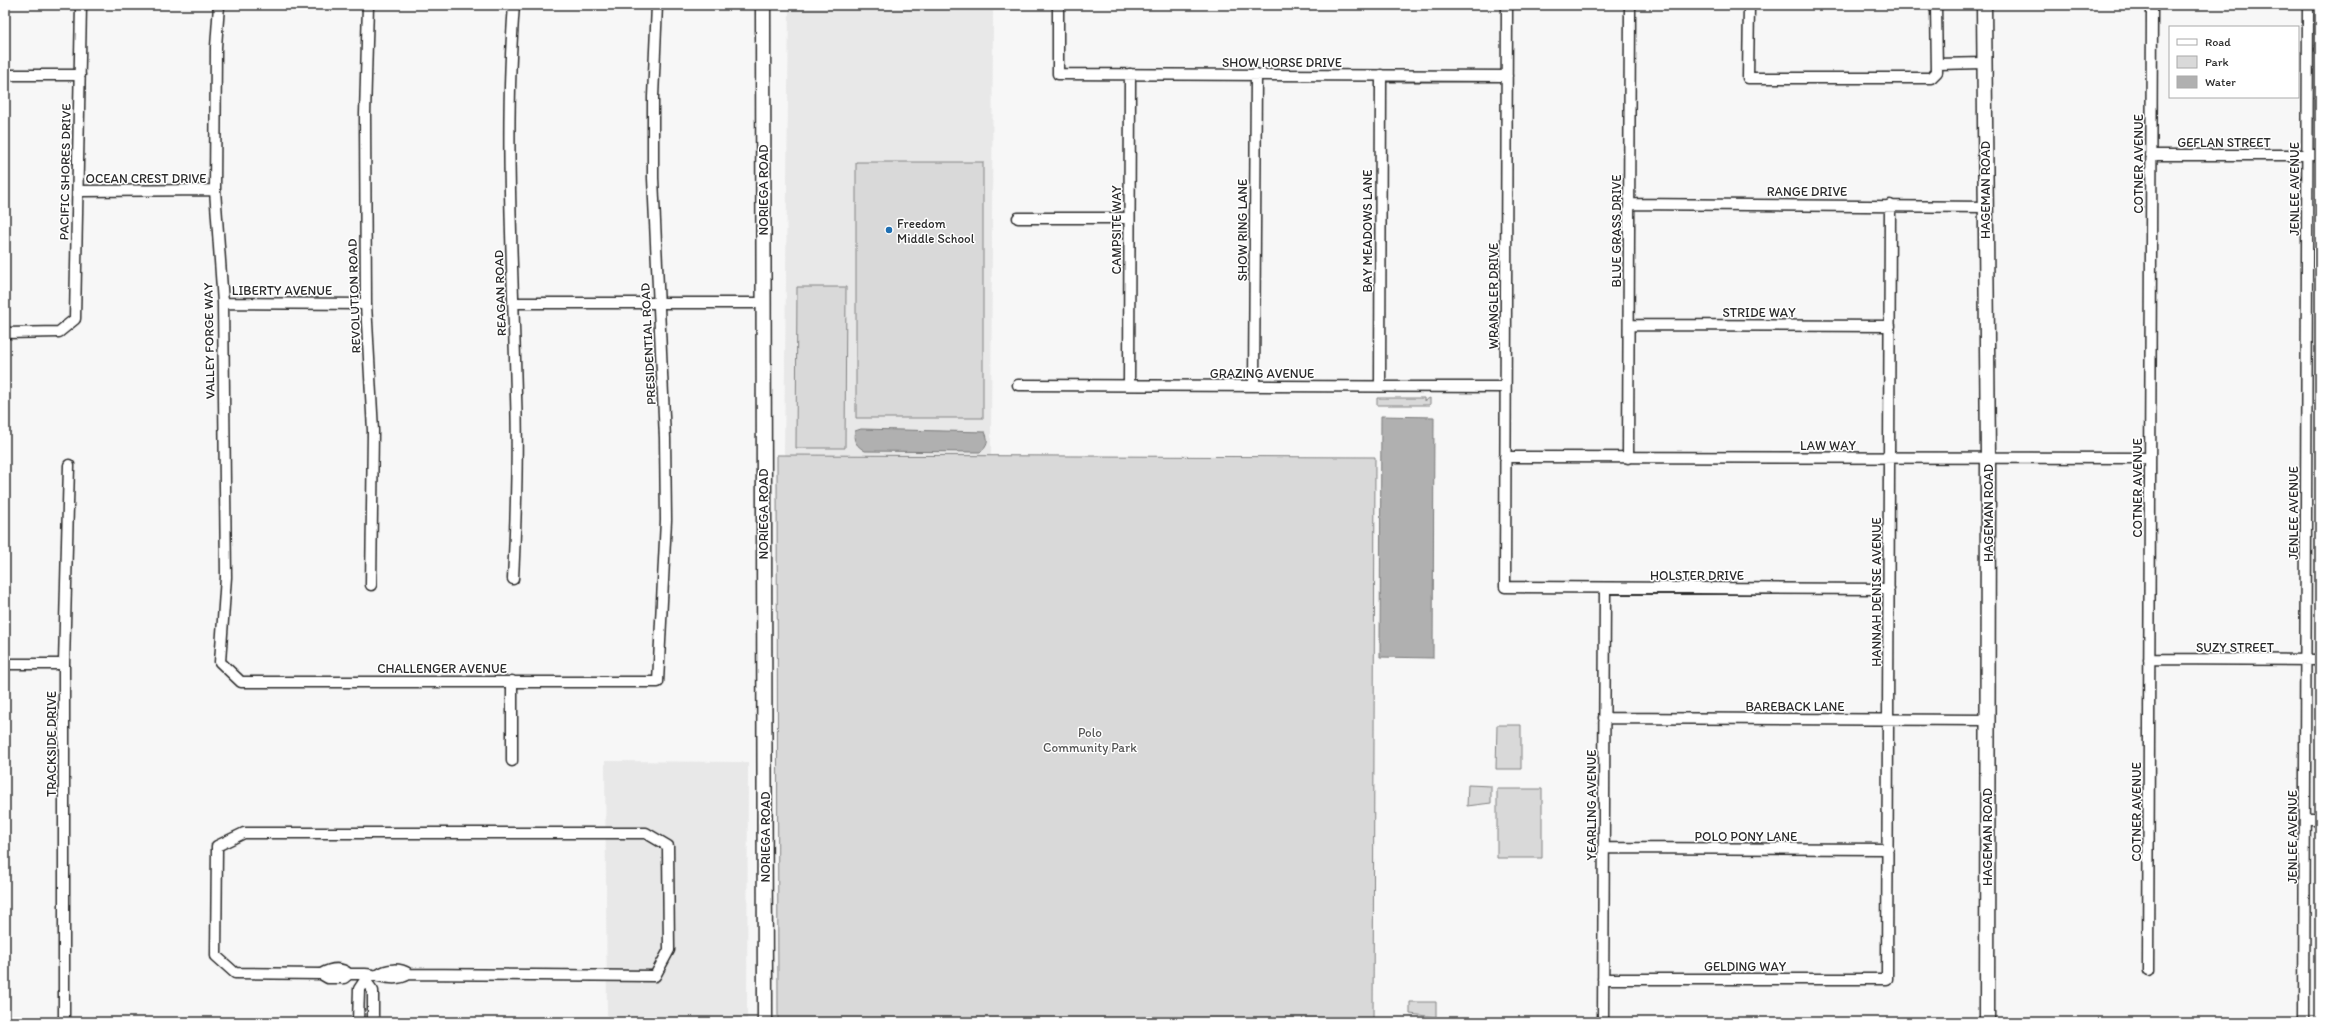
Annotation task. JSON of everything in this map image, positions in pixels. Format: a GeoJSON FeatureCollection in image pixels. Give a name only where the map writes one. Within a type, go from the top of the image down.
{"type":"FeatureCollection","features":[{"type":"Feature","properties":{"kind":"main road","name":"NORIEGA ROAD"},"geometry":{"type":"LineString","coordinates":[[763,5],[765,1022]]}},
{"type":"Feature","properties":{"kind":"main road","name":"HAGEMAN ROAD"},"geometry":{"type":"LineString","coordinates":[[1984,5],[1988,457],[1987,1022]]}},
{"type":"Feature","properties":{"kind":"street","name":"PACIFIC SHORES DRIVE"},"geometry":{"type":"LineString","coordinates":[[5,333],[59,332],[75,319],[81,5]]}},
{"type":"Feature","properties":{"kind":"street","name":"VALLEY FORGE WAY"},"geometry":{"type":"LineString","coordinates":[[219,5],[216,47],[215,190],[223,303],[226,577],[220,662],[230,672]]}},
{"type":"Feature","properties":{"kind":"street","name":"REVOLUTION ROAD"},"geometry":{"type":"LineString","coordinates":[[368,5],[365,115],[366,304],[373,431],[371,585]]}},
{"type":"Feature","properties":{"kind":"street","name":"REAGAN ROAD"},"geometry":{"type":"LineString","coordinates":[[513,579],[516,478],[516,397],[509,172],[509,99],[514,5]]}},
{"type":"Feature","properties":{"kind":"street","name":"PRESIDENTIAL ROAD"},"geometry":{"type":"LineString","coordinates":[[657,5],[653,97],[653,178],[665,438],[666,520],[658,682]]}},
{"type":"Feature","properties":{"kind":"street","name":"SHOW HORSE DRIVE"},"geometry":{"type":"LineString","coordinates":[[1058,5],[1058,74],[1506,76]]}},
{"type":"Feature","properties":{"kind":"street","name":"WRANGLER DRIVE"},"geometry":{"type":"LineString","coordinates":[[1505,587],[1507,5]]}},
{"type":"Feature","properties":{"kind":"street","name":"BLUE GRASS DRIVE"},"geometry":{"type":"LineString","coordinates":[[1628,458],[1630,5]]}},
{"type":"Feature","properties":{"kind":"street"},"geometry":{"type":"LineString","coordinates":[[1749,5],[1748,78],[1930,78],[1937,72],[1936,5]]}},
{"type":"Feature","properties":{"kind":"street","name":"COTNER AVENUE"},"geometry":{"type":"LineString","coordinates":[[2148,971],[2152,5]]}},
{"type":"Feature","properties":{"kind":"street","name":"JENLEE AVENUE"},"geometry":{"type":"LineString","coordinates":[[2304,1022],[2308,5]]}},
{"type":"Feature","properties":{"kind":"street"},"geometry":{"type":"LineString","coordinates":[[1937,64],[1984,63]]}},
{"type":"Feature","properties":{"kind":"street","name":"CAMPSITE WAY"},"geometry":{"type":"LineString","coordinates":[[1129,385],[1130,74]]}},
{"type":"Feature","properties":{"kind":"street","name":"SHOW RING LANE"},"geometry":{"type":"LineString","coordinates":[[1254,386],[1256,74]]}},
{"type":"Feature","properties":{"kind":"street"},"geometry":{"type":"LineString","coordinates":[[5,75],[80,75]]}},
{"type":"Feature","properties":{"kind":"street","name":"BAY MEADOWS LANE"},"geometry":{"type":"LineString","coordinates":[[1380,386],[1381,75]]}},
{"type":"Feature","properties":{"kind":"street","name":"GEFLAN STREET"},"geometry":{"type":"LineString","coordinates":[[2151,155],[2320,155]]}},
{"type":"Feature","properties":{"kind":"street","name":"OCEAN CREST DRIVE"},"geometry":{"type":"LineString","coordinates":[[78,191],[215,190]]}},
{"type":"Feature","properties":{"kind":"street","name":"RANGE DRIVE"},"geometry":{"type":"LineString","coordinates":[[1629,204],[1985,207]]}},
{"type":"Feature","properties":{"kind":"street","name":"HANNAH DENISE AVENUE"},"geometry":{"type":"LineString","coordinates":[[1887,980],[1890,205]]}},
{"type":"Feature","properties":{"kind":"street"},"geometry":{"type":"LineString","coordinates":[[1018,218],[1129,218]]}},
{"type":"Feature","properties":{"kind":"street"},"geometry":{"type":"LineString","coordinates":[[513,302],[763,303]]}},
{"type":"Feature","properties":{"kind":"street","name":"LIBERTY AVENUE"},"geometry":{"type":"LineString","coordinates":[[223,303],[366,304]]}},
{"type":"Feature","properties":{"kind":"street","name":"STRIDE WAY"},"geometry":{"type":"LineString","coordinates":[[1629,325],[1890,326]]}},
{"type":"Feature","properties":{"kind":"street","name":"GRAZING AVENUE"},"geometry":{"type":"LineString","coordinates":[[1018,385],[1505,387]]}},
{"type":"Feature","properties":{"kind":"street","name":"LAW WAY"},"geometry":{"type":"LineString","coordinates":[[1505,457],[1889,459],[1988,457],[2150,458]]}},
{"type":"Feature","properties":{"kind":"street","name":"TRACKSIDE DRIVE"},"geometry":{"type":"LineString","coordinates":[[64,1022],[64,664],[69,465]]}},
{"type":"Feature","properties":{"kind":"street","name":"HOLSTER DRIVE"},"geometry":{"type":"LineString","coordinates":[[1505,587],[1889,589]]}},
{"type":"Feature","properties":{"kind":"street","name":"YEARLING AVENUE"},"geometry":{"type":"LineString","coordinates":[[1603,1022],[1604,588]]}},
{"type":"Feature","properties":{"kind":"street","name":"SUZY STREET"},"geometry":{"type":"LineString","coordinates":[[2149,659],[2320,660]]}},
{"type":"Feature","properties":{"kind":"street"},"geometry":{"type":"LineString","coordinates":[[5,664],[64,664]]}},
{"type":"Feature","properties":{"kind":"street","name":"CHALLENGER AVENUE"},"geometry":{"type":"LineString","coordinates":[[230,672],[241,682],[658,682]]}},
{"type":"Feature","properties":{"kind":"street"},"geometry":{"type":"LineString","coordinates":[[512,681],[512,761]]}},
{"type":"Feature","properties":{"kind":"street","name":"BAREBACK LANE"},"geometry":{"type":"LineString","coordinates":[[1604,718],[1987,720]]}},
{"type":"Feature","properties":{"kind":"street"},"geometry":{"type":"LineString","coordinates":[[2305,819],[2320,819]]}},
{"type":"Feature","properties":{"kind":"street"},"geometry":{"type":"LineString","coordinates":[[365,977],[378,975],[385,979],[402,978],[409,974],[655,976],[669,950],[668,846],[646,833],[244,833],[217,846],[216,956],[235,973],[321,974],[329,969],[344,970],[349,974],[365,977],[373,991],[373,1022]]}},
{"type":"Feature","properties":{"kind":"street","name":"POLO PONY LANE"},"geometry":{"type":"LineString","coordinates":[[1604,848],[1888,849]]}},
{"type":"Feature","properties":{"kind":"street"},"geometry":{"type":"LineString","coordinates":[[358,1022],[359,989],[365,977]]}},
{"type":"Feature","properties":{"kind":"street","name":"GELDING WAY"},"geometry":{"type":"LineString","coordinates":[[1603,979],[1887,980]]}},
{"type":"Feature","properties":{"kind":"shaded area","name":"Freedom Middle School"},"geometry":{"type":"Polygon","coordinates":[[[789,5],[993,5],[991,456],[784,455],[789,5]]]}},
{"type":"Feature","properties":{"kind":"shaded area"},"geometry":{"type":"Polygon","coordinates":[[[605,761],[748,762],[747,1022],[607,1022],[605,761]]]}},
{"type":"Feature","properties":{"kind":"green space"},"geometry":{"type":"Polygon","coordinates":[[[856,162],[983,162],[983,418],[856,418],[856,162]]]}},
{"type":"Feature","properties":{"kind":"green space"},"geometry":{"type":"Polygon","coordinates":[[[797,287],[846,287],[845,448],[796,448],[797,287]]]}},
{"type":"Feature","properties":{"kind":"green space"},"geometry":{"type":"Polygon","coordinates":[[[1377,398],[1424,398],[1424,401],[1430,398],[1430,405],[1377,405],[1377,398]]]}},
{"type":"Feature","properties":{"kind":"green space","name":"Polo Community Park"},"geometry":{"type":"Polygon","coordinates":[[[777,455],[1375,457],[1373,1022],[778,1022],[777,455]]]}},
{"type":"Feature","properties":{"kind":"green space"},"geometry":{"type":"Polygon","coordinates":[[[1497,725],[1521,725],[1521,769],[1496,769],[1497,725]]]}},
{"type":"Feature","properties":{"kind":"green space"},"geometry":{"type":"Polygon","coordinates":[[[1468,785],[1491,786],[1491,803],[1467,806],[1468,785]]]}},
{"type":"Feature","properties":{"kind":"green space"},"geometry":{"type":"Polygon","coordinates":[[[1497,789],[1542,789],[1542,858],[1497,858],[1497,789]]]}},
{"type":"Feature","properties":{"kind":"green space"},"geometry":{"type":"Polygon","coordinates":[[[1410,1002],[1436,1002],[1436,1017],[1410,1014],[1410,1002]]]}},
{"type":"Feature","properties":{"kind":"water"},"geometry":{"type":"Polygon","coordinates":[[[1381,416],[1434,417],[1433,658],[1380,657],[1381,416]]]}},
{"type":"Feature","properties":{"kind":"water"},"geometry":{"type":"Polygon","coordinates":[[[861,429],[985,432],[987,441],[985,448],[980,452],[865,451],[858,445],[854,438],[855,431],[861,429]]]}},
{"type":"Feature","properties":{"kind":"place","name":"Freedom Middle School"},"geometry":{"type":"Point","coordinates":[889,230]}}]}
